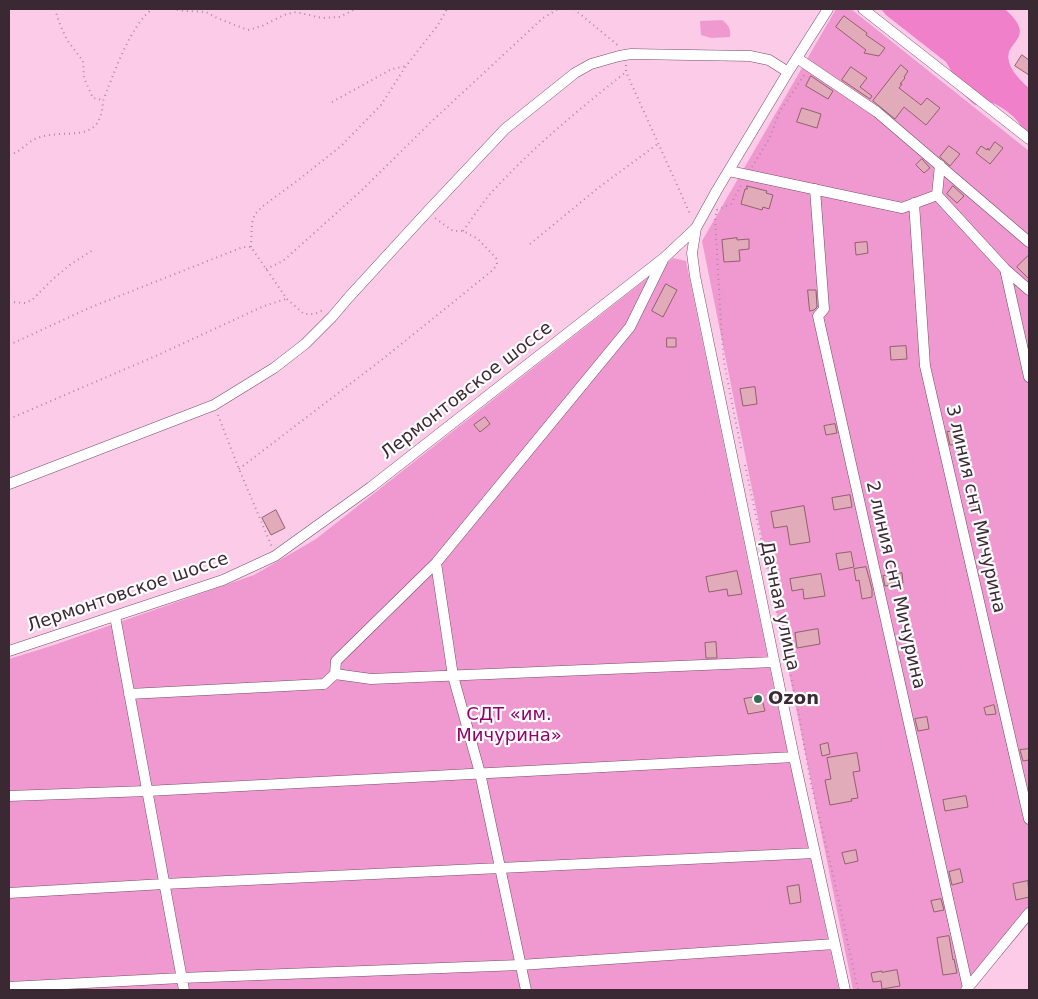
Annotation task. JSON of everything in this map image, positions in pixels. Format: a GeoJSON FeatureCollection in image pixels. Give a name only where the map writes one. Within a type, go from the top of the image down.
{"type":"FeatureCollection","features":[{"type":"Feature","properties":{"kind":"street","name":"Лермонтовское шоссе"},"geometry":{"type":"LineString","coordinates":[[9,651],[223,580],[275,556],[371,487],[665,257],[696,228],[788,72],[828,9]]}},
{"type":"Feature","properties":{"kind":"street"},"geometry":{"type":"LineString","coordinates":[[863,9],[1029,140]]}},
{"type":"Feature","properties":{"kind":"street"},"geometry":{"type":"LineString","coordinates":[[9,484],[214,405],[274,368],[305,344],[332,317],[505,129],[575,73],[591,64],[631,54],[750,56],[769,60],[788,72]]}},
{"type":"Feature","properties":{"kind":"street"},"geometry":{"type":"LineString","coordinates":[[797,58],[878,112],[1029,242]]}},
{"type":"Feature","properties":{"kind":"street"},"geometry":{"type":"LineString","coordinates":[[940,165],[938,195],[1004,269],[1029,290]]}},
{"type":"Feature","properties":{"kind":"street"},"geometry":{"type":"LineString","coordinates":[[729,171],[902,208],[938,195]]}},
{"type":"Feature","properties":{"kind":"street","name":"2 линия снт Мичурина"},"geometry":{"type":"LineString","coordinates":[[815,189],[824,309],[818,316],[967,989]]}},
{"type":"Feature","properties":{"kind":"street","name":"3 линия снт Мичурина"},"geometry":{"type":"LineString","coordinates":[[914,203],[926,366],[1029,819]]}},
{"type":"Feature","properties":{"kind":"street","name":"Дачная улица"},"geometry":{"type":"LineString","coordinates":[[696,228],[692,253],[694,276],[794,757],[845,990]]}},
{"type":"Feature","properties":{"kind":"street"},"geometry":{"type":"LineString","coordinates":[[129,694],[324,684],[335,674],[336,661],[436,563],[630,327],[665,257]]}},
{"type":"Feature","properties":{"kind":"street"},"geometry":{"type":"LineString","coordinates":[[1004,269],[1029,378]]}},
{"type":"Feature","properties":{"kind":"street"},"geometry":{"type":"LineString","coordinates":[[436,563],[452,676],[480,773],[526,990]]}},
{"type":"Feature","properties":{"kind":"street"},"geometry":{"type":"LineString","coordinates":[[115,616],[184,990]]}},
{"type":"Feature","properties":{"kind":"street"},"geometry":{"type":"LineString","coordinates":[[335,674],[371,679],[774,662]]}},
{"type":"Feature","properties":{"kind":"street"},"geometry":{"type":"LineString","coordinates":[[9,796],[794,757]]}},
{"type":"Feature","properties":{"kind":"street"},"geometry":{"type":"LineString","coordinates":[[9,893],[815,853]]}},
{"type":"Feature","properties":{"kind":"street"},"geometry":{"type":"LineString","coordinates":[[967,989],[1029,913]]}},
{"type":"Feature","properties":{"kind":"street"},"geometry":{"type":"LineString","coordinates":[[9,987],[182,978],[520,965],[835,944]]}},
{"type":"Feature","properties":{"kind":"path"},"geometry":{"type":"LineString","coordinates":[[55,9],[67,40],[83,61],[84,78],[88,89],[93,98],[103,101]]}},
{"type":"Feature","properties":{"kind":"path"},"geometry":{"type":"LineString","coordinates":[[9,154],[14,154],[34,139],[48,135],[82,133],[92,130],[100,120],[103,111],[103,101],[122,54],[138,26],[149,11],[153,9]]}},
{"type":"Feature","properties":{"kind":"path"},"geometry":{"type":"LineString","coordinates":[[172,9],[184,12],[206,12],[248,30],[296,12],[322,18],[340,18],[355,9]]}},
{"type":"Feature","properties":{"kind":"path"},"geometry":{"type":"LineString","coordinates":[[332,306],[315,314],[304,314],[287,299],[251,247],[252,224],[255,214],[341,146],[381,105],[406,66],[438,25],[447,9]]}},
{"type":"Feature","properties":{"kind":"path"},"geometry":{"type":"LineString","coordinates":[[266,269],[283,261],[361,191],[431,122],[536,24],[558,9]]}},
{"type":"Feature","properties":{"kind":"path"},"geometry":{"type":"LineString","coordinates":[[574,9],[631,54],[626,72],[696,228]]}},
{"type":"Feature","properties":{"kind":"path"},"geometry":{"type":"LineString","coordinates":[[332,102],[392,69],[406,66]]}},
{"type":"Feature","properties":{"kind":"path"},"geometry":{"type":"LineString","coordinates":[[743,454],[724,362],[715,219],[717,210],[731,204],[769,139],[780,111],[810,66]]}},
{"type":"Feature","properties":{"kind":"path"},"geometry":{"type":"LineString","coordinates":[[463,231],[489,196],[529,155],[578,111],[626,72]]}},
{"type":"Feature","properties":{"kind":"path"},"geometry":{"type":"LineString","coordinates":[[530,244],[598,188],[659,144]]}},
{"type":"Feature","properties":{"kind":"path"},"geometry":{"type":"LineString","coordinates":[[239,469],[384,358],[493,270],[497,264],[496,258],[478,239],[463,231],[453,231],[427,212]]}},
{"type":"Feature","properties":{"kind":"path"},"geometry":{"type":"LineString","coordinates":[[9,345],[89,308],[243,247],[251,247]]}},
{"type":"Feature","properties":{"kind":"path"},"geometry":{"type":"LineString","coordinates":[[9,302],[25,303],[32,300],[52,278],[93,250]]}},
{"type":"Feature","properties":{"kind":"path"},"geometry":{"type":"LineString","coordinates":[[9,419],[158,355],[264,306],[287,299]]}},
{"type":"Feature","properties":{"kind":"path"},"geometry":{"type":"LineString","coordinates":[[214,405],[275,556]]}},
{"type":"Feature","properties":{"kind":"path"},"geometry":{"type":"LineString","coordinates":[[745,464],[796,700],[811,783],[858,990]]}},
{"type":"Feature","properties":{"kind":"green space"},"geometry":{"type":"Polygon","coordinates":[[[836,9],[851,9],[1029,151],[1029,923],[972,990],[853,990],[702,241],[836,9]]]}},
{"type":"Feature","properties":{"kind":"green space"},"geometry":{"type":"Polygon","coordinates":[[[722,20],[729,27],[730,37],[711,38],[701,35],[700,21],[722,20]]]}},
{"type":"Feature","properties":{"kind":"green space","name":"СДТ «им. Мичурина»"},"geometry":{"type":"Polygon","coordinates":[[[673,258],[686,261],[839,990],[9,990],[9,659],[254,575],[316,539],[673,258]]]}},
{"type":"Feature","properties":{"kind":"shaded area"},"geometry":{"type":"Polygon","coordinates":[[[881,9],[1005,9],[1017,22],[1020,31],[1008,57],[1014,72],[1029,88],[1029,143],[1018,122],[1011,114],[992,103],[986,102],[975,105],[961,90],[946,62],[881,9]]]}},
{"type":"Feature","properties":{"kind":"building"},"geometry":{"type":"Polygon","coordinates":[[[844,16],[885,48],[879,56],[864,53],[866,50],[836,27],[844,16]]]}},
{"type":"Feature","properties":{"kind":"building"},"geometry":{"type":"Polygon","coordinates":[[[1022,55],[1029,60],[1029,75],[1015,66],[1022,55]]]}},
{"type":"Feature","properties":{"kind":"building"},"geometry":{"type":"Polygon","coordinates":[[[901,65],[908,71],[899,88],[921,105],[927,98],[940,108],[926,125],[904,107],[895,119],[873,101],[901,65]]]}},
{"type":"Feature","properties":{"kind":"building"},"geometry":{"type":"Polygon","coordinates":[[[851,67],[867,78],[860,87],[872,96],[870,99],[842,80],[851,67]]]}},
{"type":"Feature","properties":{"kind":"building"},"geometry":{"type":"Polygon","coordinates":[[[811,76],[833,91],[828,99],[806,86],[811,76]]]}},
{"type":"Feature","properties":{"kind":"building"},"geometry":{"type":"Polygon","coordinates":[[[802,108],[821,114],[817,128],[797,122],[802,108]]]}},
{"type":"Feature","properties":{"kind":"building"},"geometry":{"type":"Polygon","coordinates":[[[995,142],[1003,148],[990,164],[976,153],[981,146],[989,150],[995,142]]]}},
{"type":"Feature","properties":{"kind":"building"},"geometry":{"type":"Polygon","coordinates":[[[949,146],[960,154],[950,166],[940,157],[949,146]]]}},
{"type":"Feature","properties":{"kind":"building"},"geometry":{"type":"Polygon","coordinates":[[[922,159],[930,168],[924,173],[916,165],[922,159]]]}},
{"type":"Feature","properties":{"kind":"building"},"geometry":{"type":"Polygon","coordinates":[[[747,186],[767,191],[766,193],[773,195],[769,209],[763,207],[762,210],[741,204],[747,186]]]}},
{"type":"Feature","properties":{"kind":"building"},"geometry":{"type":"Polygon","coordinates":[[[953,186],[964,196],[957,203],[947,194],[953,186]]]}},
{"type":"Feature","properties":{"kind":"building"},"geometry":{"type":"Polygon","coordinates":[[[737,238],[737,240],[749,239],[749,249],[739,250],[740,261],[724,262],[722,240],[737,238]]]}},
{"type":"Feature","properties":{"kind":"building"},"geometry":{"type":"Polygon","coordinates":[[[867,242],[868,253],[856,255],[855,243],[867,242]]]}},
{"type":"Feature","properties":{"kind":"building"},"geometry":{"type":"Polygon","coordinates":[[[1029,255],[1029,279],[1017,267],[1029,255]]]}},
{"type":"Feature","properties":{"kind":"building"},"geometry":{"type":"Polygon","coordinates":[[[666,284],[677,290],[663,317],[652,311],[666,284]]]}},
{"type":"Feature","properties":{"kind":"building"},"geometry":{"type":"Polygon","coordinates":[[[808,290],[816,290],[817,307],[810,311],[808,290]]]}},
{"type":"Feature","properties":{"kind":"building"},"geometry":{"type":"Polygon","coordinates":[[[667,338],[676,338],[676,347],[667,347],[667,338]]]}},
{"type":"Feature","properties":{"kind":"building"},"geometry":{"type":"Polygon","coordinates":[[[906,346],[907,359],[891,360],[890,347],[906,346]]]}},
{"type":"Feature","properties":{"kind":"building"},"geometry":{"type":"Polygon","coordinates":[[[755,387],[757,404],[743,406],[740,389],[755,387]]]}},
{"type":"Feature","properties":{"kind":"building"},"geometry":{"type":"Polygon","coordinates":[[[485,417],[490,424],[480,432],[474,425],[485,417]]]}},
{"type":"Feature","properties":{"kind":"building"},"geometry":{"type":"Polygon","coordinates":[[[835,424],[837,433],[826,435],[824,426],[835,424]]]}},
{"type":"Feature","properties":{"kind":"building"},"geometry":{"type":"Polygon","coordinates":[[[961,430],[964,443],[950,445],[947,432],[961,430]]]}},
{"type":"Feature","properties":{"kind":"building"},"geometry":{"type":"Polygon","coordinates":[[[850,495],[852,507],[834,510],[832,498],[850,495]]]}},
{"type":"Feature","properties":{"kind":"building"},"geometry":{"type":"Polygon","coordinates":[[[804,506],[810,542],[790,545],[787,526],[774,528],[771,512],[804,506]]]}},
{"type":"Feature","properties":{"kind":"building"},"geometry":{"type":"Polygon","coordinates":[[[276,510],[285,528],[271,535],[262,518],[276,510]]]}},
{"type":"Feature","properties":{"kind":"building"},"geometry":{"type":"Polygon","coordinates":[[[851,552],[854,567],[839,570],[836,554],[851,552]]]}},
{"type":"Feature","properties":{"kind":"building"},"geometry":{"type":"Polygon","coordinates":[[[866,567],[872,589],[872,597],[862,599],[859,580],[856,581],[854,569],[866,567]]]}},
{"type":"Feature","properties":{"kind":"building"},"geometry":{"type":"Polygon","coordinates":[[[737,571],[742,594],[728,596],[727,589],[709,592],[706,577],[737,571]]]}},
{"type":"Feature","properties":{"kind":"building"},"geometry":{"type":"Polygon","coordinates":[[[902,573],[903,583],[885,586],[883,576],[902,573]]]}},
{"type":"Feature","properties":{"kind":"building"},"geometry":{"type":"Polygon","coordinates":[[[821,574],[825,596],[804,599],[803,589],[792,591],[790,579],[821,574]]]}},
{"type":"Feature","properties":{"kind":"building"},"geometry":{"type":"Polygon","coordinates":[[[818,629],[820,644],[797,648],[795,633],[818,629]]]}},
{"type":"Feature","properties":{"kind":"building"},"geometry":{"type":"Polygon","coordinates":[[[716,642],[717,658],[706,658],[705,643],[716,642]]]}},
{"type":"Feature","properties":{"kind":"building"},"geometry":{"type":"Polygon","coordinates":[[[761,696],[765,711],[748,714],[744,699],[761,696]]]}},
{"type":"Feature","properties":{"kind":"building"},"geometry":{"type":"Polygon","coordinates":[[[994,705],[996,714],[986,715],[984,708],[994,705]]]}},
{"type":"Feature","properties":{"kind":"building"},"geometry":{"type":"Polygon","coordinates":[[[927,717],[929,729],[918,731],[915,719],[927,717]]]}},
{"type":"Feature","properties":{"kind":"building"},"geometry":{"type":"Polygon","coordinates":[[[828,743],[830,754],[822,756],[820,745],[828,743]]]}},
{"type":"Feature","properties":{"kind":"building"},"geometry":{"type":"Polygon","coordinates":[[[1029,749],[1029,760],[1023,761],[1020,750],[1029,749]]]}},
{"type":"Feature","properties":{"kind":"building"},"geometry":{"type":"Polygon","coordinates":[[[857,753],[860,771],[853,772],[858,798],[830,805],[825,780],[831,779],[827,758],[857,753]]]}},
{"type":"Feature","properties":{"kind":"building"},"geometry":{"type":"Polygon","coordinates":[[[966,796],[968,807],[945,811],[943,800],[966,796]]]}},
{"type":"Feature","properties":{"kind":"building"},"geometry":{"type":"Polygon","coordinates":[[[856,850],[858,861],[845,864],[842,853],[856,850]]]}},
{"type":"Feature","properties":{"kind":"building"},"geometry":{"type":"Polygon","coordinates":[[[960,869],[963,882],[952,885],[949,872],[960,869]]]}},
{"type":"Feature","properties":{"kind":"building"},"geometry":{"type":"Polygon","coordinates":[[[1028,881],[1029,897],[1016,900],[1013,884],[1028,881]]]}},
{"type":"Feature","properties":{"kind":"building"},"geometry":{"type":"Polygon","coordinates":[[[799,885],[801,902],[790,904],[787,887],[799,885]]]}},
{"type":"Feature","properties":{"kind":"building"},"geometry":{"type":"Polygon","coordinates":[[[941,899],[944,910],[934,912],[931,901],[941,899]]]}},
{"type":"Feature","properties":{"kind":"building"},"geometry":{"type":"Polygon","coordinates":[[[949,936],[957,973],[943,975],[937,938],[949,936]]]}},
{"type":"Feature","properties":{"kind":"building"},"geometry":{"type":"Polygon","coordinates":[[[897,970],[900,986],[882,989],[881,981],[873,982],[871,973],[897,970]]]}},
{"type":"Feature","properties":{"kind":"place","name":"Ozon"},"geometry":{"type":"Point","coordinates":[758,699]}}]}
